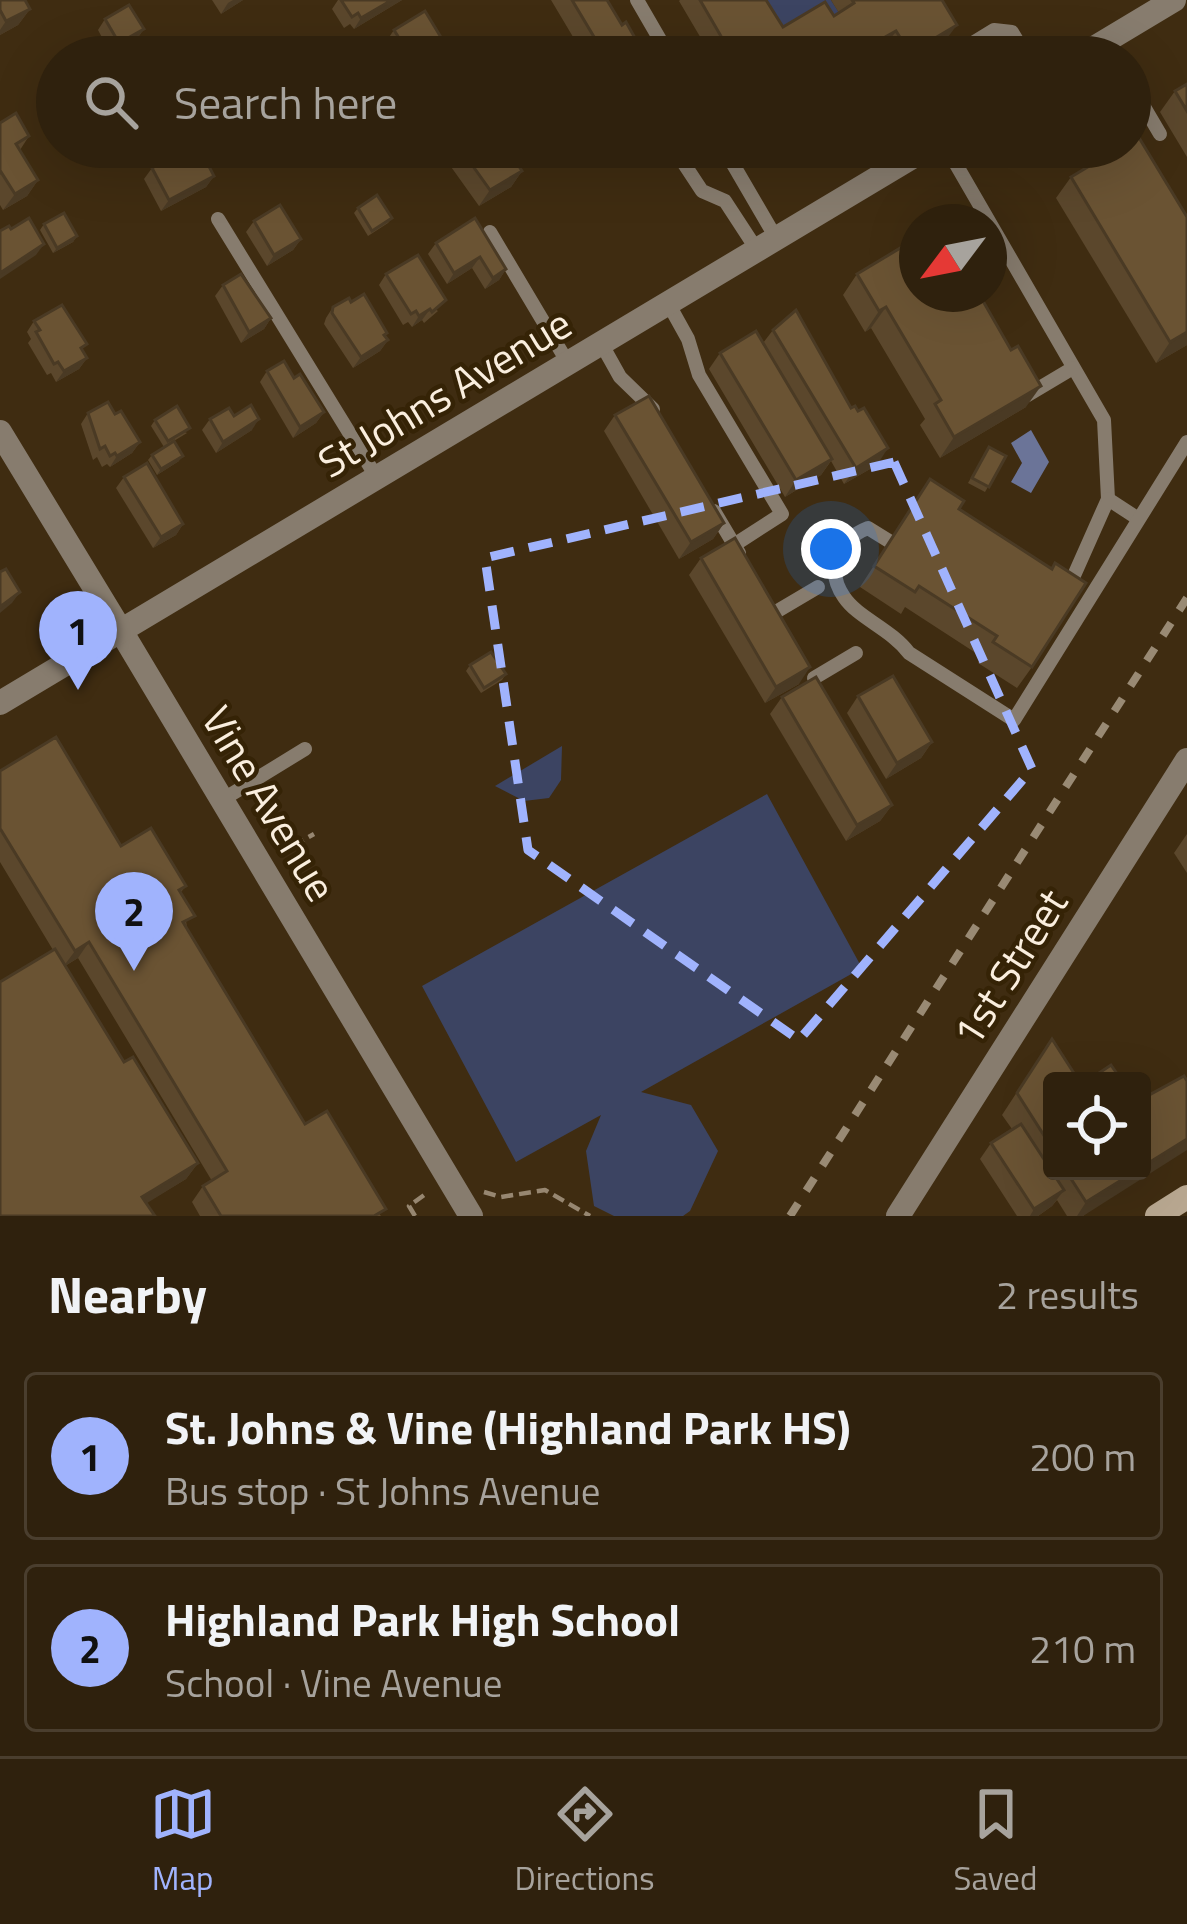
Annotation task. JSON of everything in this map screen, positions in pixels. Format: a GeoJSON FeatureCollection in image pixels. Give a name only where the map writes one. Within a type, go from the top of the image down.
{"type":"FeatureCollection","features":[{"type":"Feature","properties":{"kind":"main road"},"geometry":{"type":"LineString","coordinates":[[1156,1216],[1187,1197]]}},
{"type":"Feature","properties":{"kind":"street"},"geometry":{"type":"LineString","coordinates":[[1127,36],[1174,0]]}},
{"type":"Feature","properties":{"kind":"street","name":"St Johns Avenue"},"geometry":{"type":"LineString","coordinates":[[0,703],[767,244],[875,168]]}},
{"type":"Feature","properties":{"kind":"street","name":"Vine Avenue"},"geometry":{"type":"LineString","coordinates":[[0,432],[471,1216]]}},
{"type":"Feature","properties":{"kind":"street","name":"1st Street"},"geometry":{"type":"LineString","coordinates":[[898,1216],[1187,760]]}},
{"type":"Feature","properties":{"kind":"lane"},"geometry":{"type":"LineString","coordinates":[[637,0],[658,36]]}},
{"type":"Feature","properties":{"kind":"lane"},"geometry":{"type":"LineString","coordinates":[[986,36],[994,31],[1014,36]]}},
{"type":"Feature","properties":{"kind":"lane"},"geometry":{"type":"LineString","coordinates":[[1151,119],[1160,134]]}},
{"type":"Feature","properties":{"kind":"lane"},"geometry":{"type":"LineString","coordinates":[[687,168],[702,191],[725,201],[767,244]]}},
{"type":"Feature","properties":{"kind":"lane"},"geometry":{"type":"LineString","coordinates":[[733,168],[767,244]]}},
{"type":"Feature","properties":{"kind":"lane"},"geometry":{"type":"LineString","coordinates":[[958,168],[1103,420],[1108,499],[1064,599]]}},
{"type":"Feature","properties":{"kind":"lane"},"geometry":{"type":"LineString","coordinates":[[218,219],[377,478]]}},
{"type":"Feature","properties":{"kind":"lane"},"geometry":{"type":"LineString","coordinates":[[490,232],[568,363]]}},
{"type":"Feature","properties":{"kind":"lane"},"geometry":{"type":"LineString","coordinates":[[668,303],[688,338],[699,375],[782,514],[734,545]]}},
{"type":"Feature","properties":{"kind":"lane"},"geometry":{"type":"LineString","coordinates":[[601,344],[620,377],[650,405],[662,425]]}},
{"type":"Feature","properties":{"kind":"lane"},"geometry":{"type":"LineString","coordinates":[[1022,398],[1073,368]]}},
{"type":"Feature","properties":{"kind":"lane"},"geometry":{"type":"LineString","coordinates":[[889,542],[868,528],[849,536],[836,555],[836,577],[844,598],[896,637],[909,653],[1014,720],[1187,442]]}},
{"type":"Feature","properties":{"kind":"lane"},"geometry":{"type":"LineString","coordinates":[[1108,499],[1137,518]]}},
{"type":"Feature","properties":{"kind":"lane"},"geometry":{"type":"LineString","coordinates":[[710,505],[744,562]]}},
{"type":"Feature","properties":{"kind":"lane"},"geometry":{"type":"LineString","coordinates":[[774,613],[818,586]]}},
{"type":"Feature","properties":{"kind":"lane"},"geometry":{"type":"LineString","coordinates":[[764,596],[784,629]]}},
{"type":"Feature","properties":{"kind":"lane"},"geometry":{"type":"LineString","coordinates":[[804,662],[818,685],[856,653]]}},
{"type":"Feature","properties":{"kind":"lane"},"geometry":{"type":"LineString","coordinates":[[222,800],[304,749]]}},
{"type":"Feature","properties":{"kind":"path"},"geometry":{"type":"LineString","coordinates":[[293,846],[314,833]]}},
{"type":"Feature","properties":{"kind":"path"},"geometry":{"type":"LineString","coordinates":[[415,1216],[409,1206],[434,1189]]}},
{"type":"Feature","properties":{"kind":"path"},"geometry":{"type":"LineString","coordinates":[[501,1197],[545,1190],[590,1216]]}},
{"type":"Feature","properties":{"kind":"highlighted area"},"geometry":{"type":"Polygon","coordinates":[[[894,462],[1032,769],[799,1040],[528,850],[485,558],[894,462]]]}},
{"type":"Feature","properties":{"kind":"shaded area"},"geometry":{"type":"Polygon","coordinates":[[[749,0],[831,0],[843,19],[795,36],[768,36],[749,0]]]}},
{"type":"Feature","properties":{"kind":"shaded area"},"geometry":{"type":"Polygon","coordinates":[[[1031,430],[1049,462],[1031,493],[1011,482],[1022,463],[1011,443],[1031,430]]]}},
{"type":"Feature","properties":{"kind":"shaded area"},"geometry":{"type":"Polygon","coordinates":[[[562,746],[561,780],[549,798],[524,801],[495,786],[562,746]]]}},
{"type":"Feature","properties":{"kind":"shaded area"},"geometry":{"type":"Polygon","coordinates":[[[767,794],[862,968],[641,1092],[691,1105],[718,1151],[690,1211],[683,1216],[614,1216],[594,1206],[586,1151],[601,1115],[516,1162],[422,986],[767,794]]]}},
{"type":"Feature","properties":{"kind":"building"},"geometry":{"type":"Polygon","coordinates":[[[0,0],[25,0],[30,9],[6,21],[0,0]]]}},
{"type":"Feature","properties":{"kind":"building"},"geometry":{"type":"Polygon","coordinates":[[[341,0],[392,0],[361,18],[358,13],[352,17],[341,0]]]}},
{"type":"Feature","properties":{"kind":"building"},"geometry":{"type":"Polygon","coordinates":[[[572,0],[607,0],[634,36],[593,36],[572,0]]]}},
{"type":"Feature","properties":{"kind":"building"},"geometry":{"type":"Polygon","coordinates":[[[700,0],[766,0],[783,27],[825,2],[834,16],[852,0],[942,0],[957,25],[939,36],[899,36],[896,31],[887,36],[721,36],[700,0]]]}},
{"type":"Feature","properties":{"kind":"building"},"geometry":{"type":"Polygon","coordinates":[[[129,5],[144,29],[132,36],[115,36],[105,19],[129,5]]]}},
{"type":"Feature","properties":{"kind":"building"},"geometry":{"type":"Polygon","coordinates":[[[425,11],[440,36],[398,36],[394,30],[425,11]]]}},
{"type":"Feature","properties":{"kind":"building"},"geometry":{"type":"Polygon","coordinates":[[[1187,84],[1187,111],[1175,91],[1187,84]]]}},
{"type":"Feature","properties":{"kind":"building"},"geometry":{"type":"Polygon","coordinates":[[[16,113],[29,136],[16,144],[38,180],[15,194],[0,173],[0,123],[16,113]]]}},
{"type":"Feature","properties":{"kind":"building"},"geometry":{"type":"Polygon","coordinates":[[[1151,157],[1187,217],[1187,332],[1170,342],[1071,177],[1086,168],[1151,168],[1151,157]]]}},
{"type":"Feature","properties":{"kind":"building"},"geometry":{"type":"Polygon","coordinates":[[[152,168],[210,168],[214,176],[169,200],[152,168]]]}},
{"type":"Feature","properties":{"kind":"building"},"geometry":{"type":"Polygon","coordinates":[[[474,168],[520,168],[522,171],[490,190],[474,168]]]}},
{"type":"Feature","properties":{"kind":"building"},"geometry":{"type":"Polygon","coordinates":[[[377,195],[392,218],[372,231],[358,208],[377,195]]]}},
{"type":"Feature","properties":{"kind":"building"},"geometry":{"type":"Polygon","coordinates":[[[280,205],[301,239],[274,255],[254,221],[280,205]]]}},
{"type":"Feature","properties":{"kind":"building"},"geometry":{"type":"Polygon","coordinates":[[[64,213],[77,236],[57,248],[44,224],[64,213]]]}},
{"type":"Feature","properties":{"kind":"building"},"geometry":{"type":"Polygon","coordinates":[[[29,218],[44,244],[0,273],[0,231],[29,218]]]}},
{"type":"Feature","properties":{"kind":"building"},"geometry":{"type":"Polygon","coordinates":[[[475,218],[506,269],[493,278],[480,257],[454,273],[436,243],[475,218]]]}},
{"type":"Feature","properties":{"kind":"building"},"geometry":{"type":"Polygon","coordinates":[[[899,249],[899,312],[989,312],[1011,350],[1018,346],[1041,386],[954,437],[935,404],[941,400],[886,307],[879,311],[857,274],[899,249]]]}},
{"type":"Feature","properties":{"kind":"building"},"geometry":{"type":"Polygon","coordinates":[[[418,255],[446,300],[419,316],[416,311],[411,314],[386,274],[418,255]]]}},
{"type":"Feature","properties":{"kind":"building"},"geometry":{"type":"Polygon","coordinates":[[[241,274],[271,318],[249,332],[223,285],[241,274]]]}},
{"type":"Feature","properties":{"kind":"building"},"geometry":{"type":"Polygon","coordinates":[[[364,294],[388,340],[361,357],[332,313],[333,307],[364,294]]]}},
{"type":"Feature","properties":{"kind":"building"},"geometry":{"type":"Polygon","coordinates":[[[62,305],[87,344],[81,348],[87,358],[64,371],[58,362],[54,364],[34,321],[62,305]]]}},
{"type":"Feature","properties":{"kind":"building"},"geometry":{"type":"Polygon","coordinates":[[[796,310],[851,408],[864,408],[888,448],[856,468],[773,330],[796,310]]]}},
{"type":"Feature","properties":{"kind":"building"},"geometry":{"type":"Polygon","coordinates":[[[756,331],[832,459],[796,480],[720,353],[756,331]]]}},
{"type":"Feature","properties":{"kind":"building"},"geometry":{"type":"Polygon","coordinates":[[[284,361],[294,378],[300,374],[324,412],[300,427],[267,371],[284,361]]]}},
{"type":"Feature","properties":{"kind":"building"},"geometry":{"type":"Polygon","coordinates":[[[649,396],[724,523],[691,542],[615,415],[649,396]]]}},
{"type":"Feature","properties":{"kind":"building"},"geometry":{"type":"Polygon","coordinates":[[[108,402],[115,414],[121,411],[140,442],[117,456],[110,456],[105,446],[100,449],[88,413],[108,402]]]}},
{"type":"Feature","properties":{"kind":"building"},"geometry":{"type":"Polygon","coordinates":[[[251,405],[259,419],[223,442],[210,419],[229,408],[234,416],[251,405]]]}},
{"type":"Feature","properties":{"kind":"building"},"geometry":{"type":"Polygon","coordinates":[[[177,406],[190,428],[168,441],[155,420],[177,406]]]}},
{"type":"Feature","properties":{"kind":"building"},"geometry":{"type":"Polygon","coordinates":[[[174,441],[183,456],[161,469],[152,455],[174,441]]]}},
{"type":"Feature","properties":{"kind":"building"},"geometry":{"type":"Polygon","coordinates":[[[989,447],[1006,456],[989,487],[972,478],[989,447]]]}},
{"type":"Feature","properties":{"kind":"building"},"geometry":{"type":"Polygon","coordinates":[[[147,463],[183,524],[161,537],[124,477],[147,463]]]}},
{"type":"Feature","properties":{"kind":"building"},"geometry":{"type":"Polygon","coordinates":[[[930,479],[964,501],[959,509],[1052,569],[1055,563],[1086,583],[1032,667],[993,642],[997,636],[919,586],[915,592],[874,566],[930,479]]]}},
{"type":"Feature","properties":{"kind":"building"},"geometry":{"type":"Polygon","coordinates":[[[735,538],[810,667],[776,687],[701,558],[735,538]]]}},
{"type":"Feature","properties":{"kind":"building"},"geometry":{"type":"Polygon","coordinates":[[[6,569],[20,592],[0,607],[0,572],[6,569]]]}},
{"type":"Feature","properties":{"kind":"building"},"geometry":{"type":"Polygon","coordinates":[[[491,652],[506,674],[484,688],[470,665],[491,652]]]}},
{"type":"Feature","properties":{"kind":"building"},"geometry":{"type":"Polygon","coordinates":[[[893,676],[932,742],[897,763],[858,696],[893,676]]]}},
{"type":"Feature","properties":{"kind":"building"},"geometry":{"type":"Polygon","coordinates":[[[816,677],[892,805],[857,825],[782,697],[816,677]]]}},
{"type":"Feature","properties":{"kind":"building"},"geometry":{"type":"Polygon","coordinates":[[[56,737],[121,846],[151,828],[186,886],[179,890],[195,916],[183,922],[305,1124],[327,1111],[386,1209],[374,1216],[221,1216],[203,1186],[227,1171],[89,942],[75,951],[0,830],[0,771],[56,737]]]}},
{"type":"Feature","properties":{"kind":"building"},"geometry":{"type":"Polygon","coordinates":[[[55,949],[124,1062],[133,1057],[198,1163],[142,1197],[155,1216],[0,1216],[0,982],[55,949]]]}},
{"type":"Feature","properties":{"kind":"building"},"geometry":{"type":"Polygon","coordinates":[[[1052,1039],[1073,1072],[1043,1072],[1043,1134],[1017,1093],[1052,1039]]]}},
{"type":"Feature","properties":{"kind":"building"},"geometry":{"type":"Polygon","coordinates":[[[1184,1076],[1187,1081],[1187,1139],[1151,1161],[1151,1094],[1184,1076]]]}},
{"type":"Feature","properties":{"kind":"building"},"geometry":{"type":"Polygon","coordinates":[[[1021,1124],[1043,1158],[1043,1180],[1057,1180],[1064,1190],[1034,1209],[991,1143],[1021,1124]]]}},
{"type":"Feature","properties":{"kind":"building"},"geometry":{"type":"Polygon","coordinates":[[[1072,1180],[1121,1180],[1086,1202],[1072,1180]]]}},
{"type":"Feature","properties":{"kind":"railway"},"geometry":{"type":"LineString","coordinates":[[790,1216],[1187,598]]}},
{"type":"Feature","properties":{"kind":"place","name":"St. Johns & Vine (Highland Park HS)"},"geometry":{"type":"Point","coordinates":[78,690]}},
{"type":"Feature","properties":{"kind":"place","name":"Highland Park High School"},"geometry":{"type":"Point","coordinates":[134,971]}}]}
